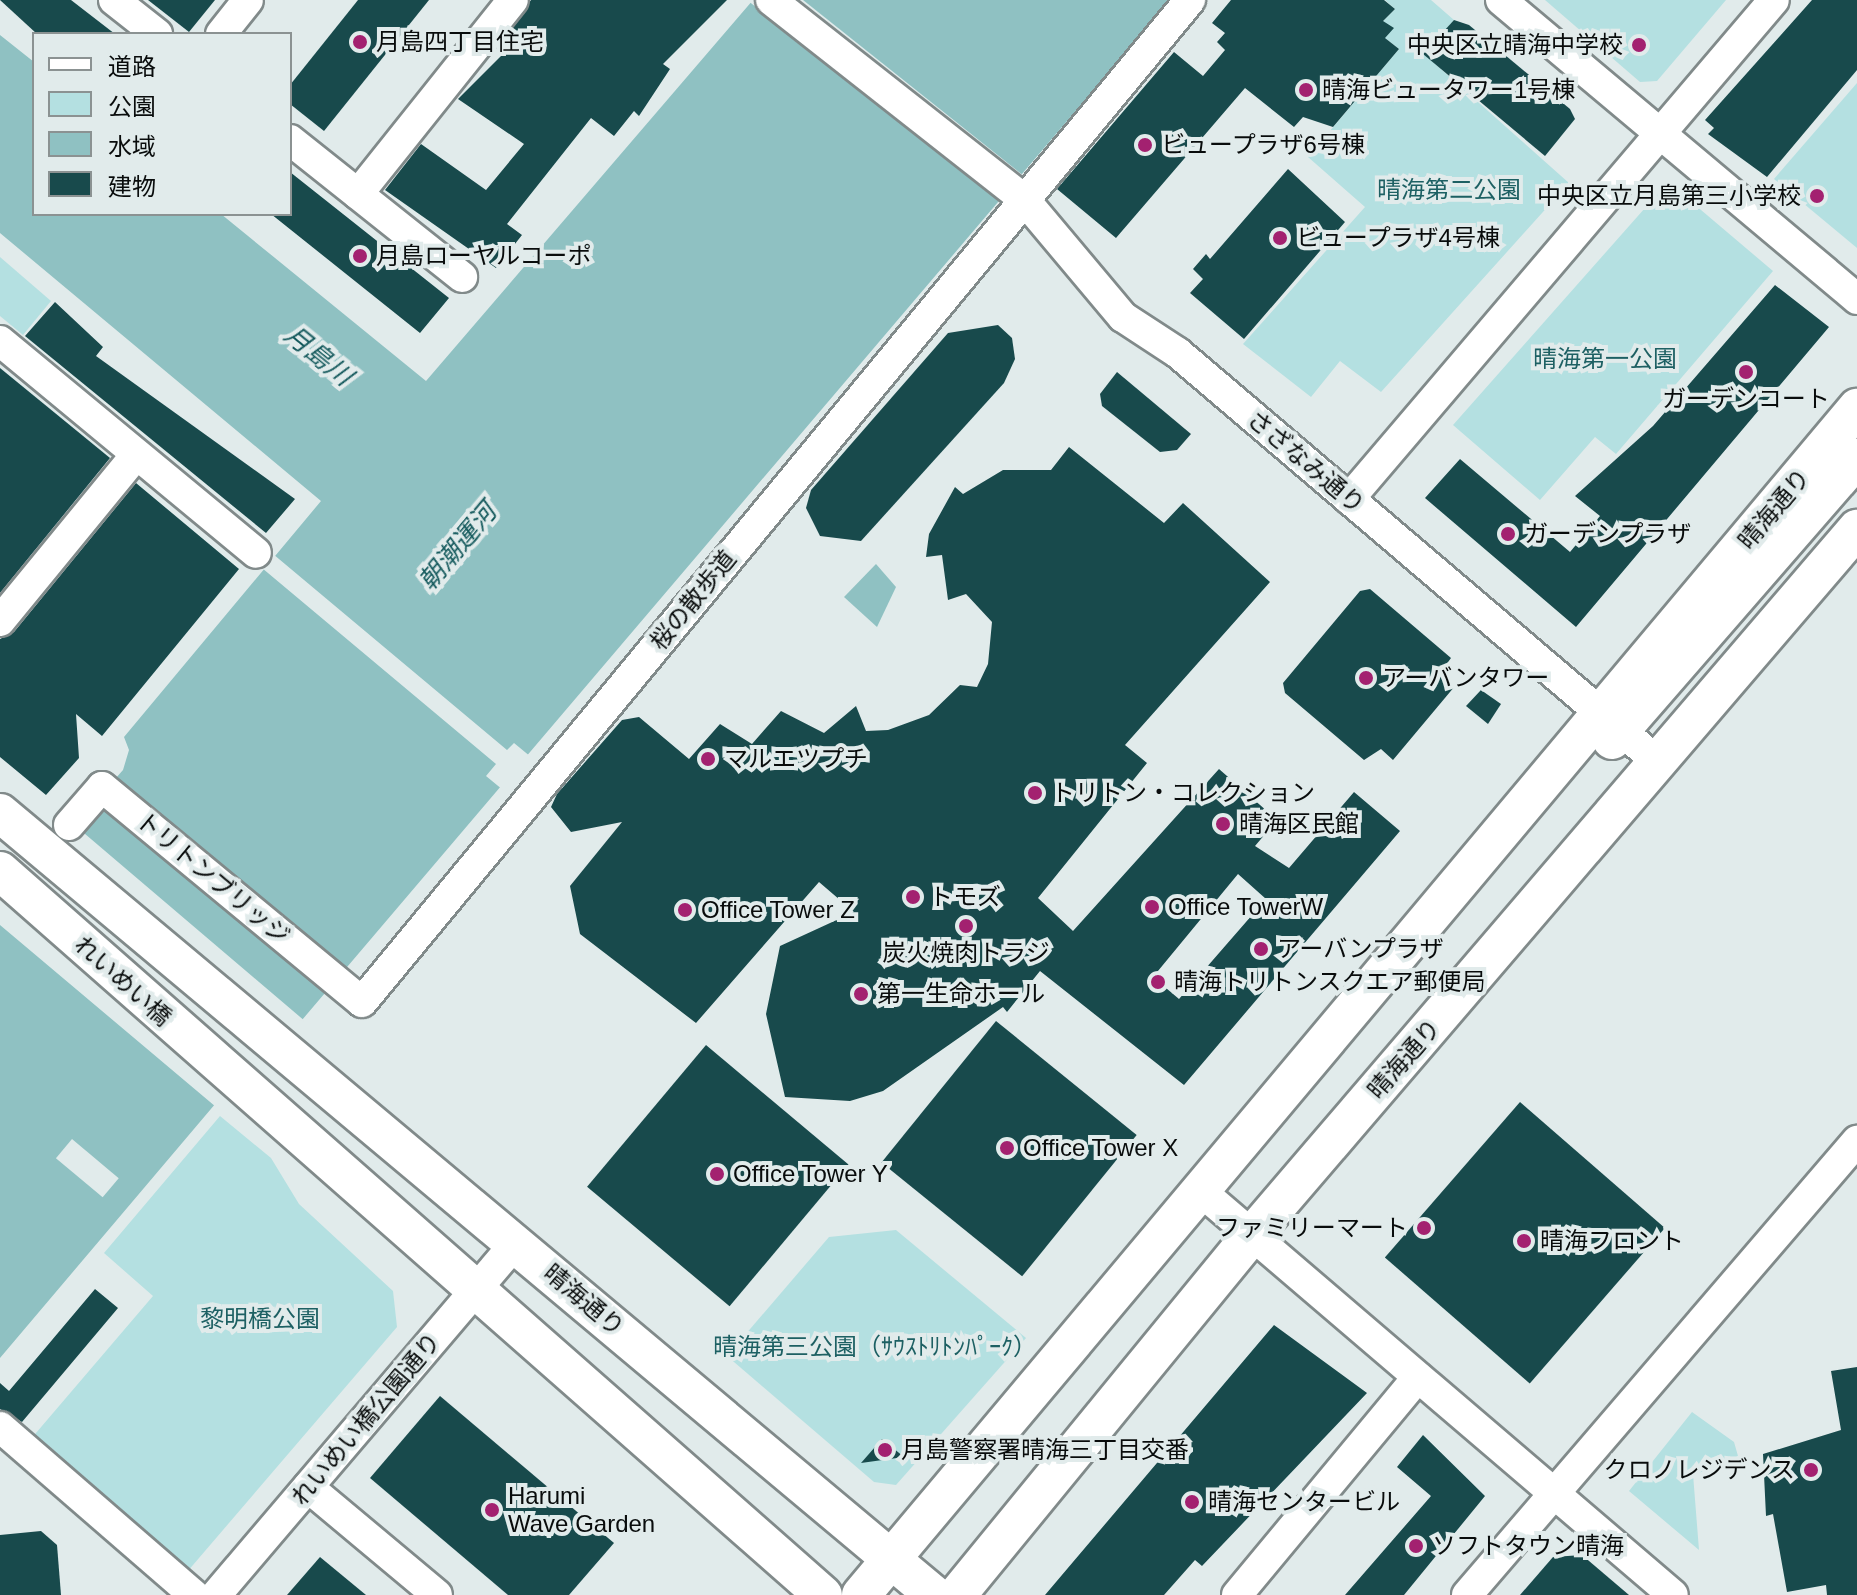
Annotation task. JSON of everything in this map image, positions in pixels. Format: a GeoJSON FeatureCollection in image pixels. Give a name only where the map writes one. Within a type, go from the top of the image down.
{"type":"FeatureCollection","features":[{"type":"Feature","properties":{"kind":"main road","name":"晴海通り"},"geometry":{"type":"LineString","coordinates":[[1613,722],[1857,408]]}},
{"type":"Feature","properties":{"kind":"main road","name":"晴海通り"},"geometry":{"type":"LineString","coordinates":[[861,1595],[1415,942],[1613,722],[1751,584],[1857,458]]}},
{"type":"Feature","properties":{"kind":"main road","name":"晴海通り"},"geometry":{"type":"LineString","coordinates":[[957,1595],[1252,1235],[1857,529]]}},
{"type":"Feature","properties":{"kind":"main road"},"geometry":{"type":"LineString","coordinates":[[0,813],[54,835]]}},
{"type":"Feature","properties":{"kind":"main road","name":"れいめい橋"},"geometry":{"type":"LineString","coordinates":[[54,835],[275,1040]]}},
{"type":"Feature","properties":{"kind":"main road","name":"れいめい橋"},"geometry":{"type":"LineString","coordinates":[[4,874],[475,1291]]}},
{"type":"Feature","properties":{"kind":"main road","name":"晴海通り"},"geometry":{"type":"LineString","coordinates":[[275,1040],[934,1595]]}},
{"type":"Feature","properties":{"kind":"main road"},"geometry":{"type":"LineString","coordinates":[[475,1291],[823,1595]]}},
{"type":"Feature","properties":{"kind":"street"},"geometry":{"type":"LineString","coordinates":[[114,0],[154,32]]}},
{"type":"Feature","properties":{"kind":"street"},"geometry":{"type":"LineString","coordinates":[[223,32],[248,0]]}},
{"type":"Feature","properties":{"kind":"street"},"geometry":{"type":"LineString","coordinates":[[358,194],[513,0]]}},
{"type":"Feature","properties":{"kind":"street","name":"さざなみ通り"},"geometry":{"type":"LineString","coordinates":[[771,0],[1020,195],[1123,317],[1178,353],[1658,762]]}},
{"type":"Feature","properties":{"kind":"street","name":"桜の散歩道"},"geometry":{"type":"LineString","coordinates":[[362,1002],[1020,195],[1190,0]]}},
{"type":"Feature","properties":{"kind":"street"},"geometry":{"type":"LineString","coordinates":[[1501,0],[1857,299]]}},
{"type":"Feature","properties":{"kind":"street"},"geometry":{"type":"LineString","coordinates":[[1349,499],[1774,0]]}},
{"type":"Feature","properties":{"kind":"street"},"geometry":{"type":"LineString","coordinates":[[292,142],[462,277]]}},
{"type":"Feature","properties":{"kind":"street"},"geometry":{"type":"LineString","coordinates":[[0,341],[135,456],[256,553]]}},
{"type":"Feature","properties":{"kind":"street"},"geometry":{"type":"LineString","coordinates":[[0,621],[135,456]]}},
{"type":"Feature","properties":{"kind":"street","name":"トリトンブリッジ"},"geometry":{"type":"LineString","coordinates":[[54,835],[102,787],[362,1002]]}},
{"type":"Feature","properties":{"kind":"street"},"geometry":{"type":"LineString","coordinates":[[1467,1595],[1857,1141]]}},
{"type":"Feature","properties":{"kind":"street"},"geometry":{"type":"LineString","coordinates":[[1203,1193],[1673,1595]]}},
{"type":"Feature","properties":{"kind":"street","name":"れいめい橋公園通り"},"geometry":{"type":"LineString","coordinates":[[216,1595],[516,1243]]}},
{"type":"Feature","properties":{"kind":"street"},"geometry":{"type":"LineString","coordinates":[[1237,1595],[1418,1377]]}},
{"type":"Feature","properties":{"kind":"street"},"geometry":{"type":"LineString","coordinates":[[0,1427],[194,1595]]}},
{"type":"Feature","properties":{"kind":"street"},"geometry":{"type":"LineString","coordinates":[[308,1487],[433,1594]]}},
{"type":"Feature","properties":{"kind":"green space","name":"晴海第二公園"},"geometry":{"type":"Polygon","coordinates":[[[1385,0],[1431,0],[1454,20],[1424,54],[1569,183],[1381,392],[1340,361],[1311,397],[1243,344],[1365,207],[1308,157],[1399,49],[1385,38],[1383,21],[1395,9],[1385,0]]]}},
{"type":"Feature","properties":{"kind":"green space","name":"中央区立晴海中学校"},"geometry":{"type":"Polygon","coordinates":[[[1545,0],[1726,0],[1657,81],[1640,82],[1545,0]]]}},
{"type":"Feature","properties":{"kind":"green space"},"geometry":{"type":"Polygon","coordinates":[[[1857,83],[1857,248],[1774,179],[1857,83]]]}},
{"type":"Feature","properties":{"kind":"green space","name":"晴海第一公園"},"geometry":{"type":"Polygon","coordinates":[[[1668,182],[1773,271],[1616,454],[1595,437],[1540,500],[1453,425],[1668,182]]]}},
{"type":"Feature","properties":{"kind":"green space"},"geometry":{"type":"Polygon","coordinates":[[[0,257],[51,301],[23,335],[0,316],[0,257]]]}},
{"type":"Feature","properties":{"kind":"green space","name":"黎明橋公園"},"geometry":{"type":"Polygon","coordinates":[[[220,1116],[271,1158],[299,1204],[393,1291],[397,1327],[187,1572],[30,1440],[153,1296],[104,1253],[220,1116]]]}},
{"type":"Feature","properties":{"kind":"green space","name":"晴海第三公園（ｻｳｽﾄﾘﾄﾝﾊﾟｰｸ）"},"geometry":{"type":"Polygon","coordinates":[[[896,1230],[1026,1338],[896,1485],[874,1482],[727,1356],[829,1237],[896,1230]]]}},
{"type":"Feature","properties":{"kind":"green space"},"geometry":{"type":"Polygon","coordinates":[[[1692,1412],[1734,1442],[1740,1463],[1693,1474],[1699,1550],[1629,1491],[1692,1412]]]}},
{"type":"Feature","properties":{"kind":"water"},"geometry":{"type":"Polygon","coordinates":[[[753,0],[1170,0],[302,1020],[293,1012],[0,1358],[0,910],[123,770],[129,750],[124,737],[321,501],[0,233],[0,35],[32,60],[32,216],[223,216],[426,381],[753,0]]]}},
{"type":"Feature","properties":{"kind":"water"},"geometry":{"type":"Polygon","coordinates":[[[876,564],[896,587],[877,627],[844,597],[876,564]]]}},
{"type":"Feature","properties":{"kind":"pier"},"geometry":{"type":"Polygon","coordinates":[[[747,0],[803,0],[1024,176],[1003,203],[747,0]]]}},
{"type":"Feature","properties":{"kind":"pier"},"geometry":{"type":"Polygon","coordinates":[[[273,554],[507,750],[514,743],[531,757],[503,790],[486,776],[496,764],[262,568],[273,554]]]}},
{"type":"Feature","properties":{"kind":"pier"},"geometry":{"type":"Polygon","coordinates":[[[71,822],[306,1022],[292,1018],[216,1107],[0,925],[0,904],[71,822]]]}},
{"type":"Feature","properties":{"kind":"pier"},"geometry":{"type":"Polygon","coordinates":[[[72,1139],[119,1178],[103,1197],[56,1158],[72,1139]]]}},
{"type":"Feature","properties":{"kind":"building"},"geometry":{"type":"Polygon","coordinates":[[[0,0],[71,0],[112,32],[35,32],[0,0]]]}},
{"type":"Feature","properties":{"kind":"building"},"geometry":{"type":"Polygon","coordinates":[[[148,0],[215,0],[189,32],[148,0]]]}},
{"type":"Feature","properties":{"kind":"building","name":"月島四丁目住宅"},"geometry":{"type":"Polygon","coordinates":[[[358,0],[429,0],[324,131],[292,106],[292,82],[358,0]]]}},
{"type":"Feature","properties":{"kind":"building"},"geometry":{"type":"Polygon","coordinates":[[[531,0],[727,0],[663,64],[670,69],[639,116],[634,111],[614,136],[591,118],[507,224],[522,235],[496,268],[385,190],[421,144],[486,190],[524,144],[458,99],[506,51],[499,46],[531,0]]]}},
{"type":"Feature","properties":{"kind":"building"},"geometry":{"type":"Polygon","coordinates":[[[1231,0],[1384,0],[1395,9],[1383,21],[1394,28],[1385,38],[1399,49],[1333,127],[1303,117],[1294,127],[1245,88],[1116,238],[1057,189],[1174,52],[1203,76],[1225,50],[1217,42],[1225,33],[1212,23],[1231,0]]]}},
{"type":"Feature","properties":{"kind":"building"},"geometry":{"type":"Polygon","coordinates":[[[1812,0],[1857,0],[1857,70],[1767,177],[1708,134],[1714,128],[1705,120],[1812,0]]]}},
{"type":"Feature","properties":{"kind":"building"},"geometry":{"type":"Polygon","coordinates":[[[1454,20],[1469,25],[1570,109],[1575,119],[1545,156],[1423,54],[1454,20]]]}},
{"type":"Feature","properties":{"kind":"building","name":"ビュープラザ4号棟"},"geometry":{"type":"Polygon","coordinates":[[[1288,169],[1345,222],[1244,339],[1190,293],[1203,279],[1193,269],[1206,254],[1210,259],[1288,169]]]}},
{"type":"Feature","properties":{"kind":"building","name":"月島ローヤルコーポ"},"geometry":{"type":"Polygon","coordinates":[[[292,174],[449,298],[420,333],[274,216],[292,216],[292,174]]]}},
{"type":"Feature","properties":{"kind":"building","name":"ガーデンプラザ"},"geometry":{"type":"Polygon","coordinates":[[[1775,285],[1829,327],[1576,627],[1425,498],[1460,459],[1570,552],[1600,516],[1575,496],[1653,426],[1775,285]]]}},
{"type":"Feature","properties":{"kind":"building"},"geometry":{"type":"Polygon","coordinates":[[[55,302],[103,347],[96,356],[295,499],[266,533],[25,336],[55,302]]]}},
{"type":"Feature","properties":{"kind":"building"},"geometry":{"type":"Polygon","coordinates":[[[998,325],[1012,338],[1015,359],[1004,383],[861,541],[820,536],[806,508],[811,490],[948,333],[998,325]]]}},
{"type":"Feature","properties":{"kind":"building"},"geometry":{"type":"Polygon","coordinates":[[[0,368],[110,458],[0,593],[0,368]]]}},
{"type":"Feature","properties":{"kind":"building"},"geometry":{"type":"Polygon","coordinates":[[[1117,372],[1191,434],[1177,450],[1160,452],[1102,406],[1100,394],[1117,372]]]}},
{"type":"Feature","properties":{"kind":"building"},"geometry":{"type":"Polygon","coordinates":[[[1069,447],[1164,523],[1183,503],[1270,582],[1125,745],[1147,763],[1038,898],[1073,931],[1219,769],[1277,820],[1255,846],[1289,868],[1354,792],[1400,831],[1184,1085],[1040,971],[1007,1012],[1003,1007],[883,1091],[850,1101],[785,1097],[766,1014],[780,946],[854,912],[819,882],[696,1023],[580,934],[570,886],[622,822],[571,832],[551,807],[557,794],[622,720],[639,717],[689,759],[720,724],[752,744],[781,711],[824,733],[856,706],[866,731],[888,730],[929,715],[960,685],[977,687],[988,664],[992,622],[966,594],[948,600],[942,555],[926,557],[929,534],[955,487],[963,494],[1003,470],[1051,470],[1069,447]],[[1238,874],[1153,977],[1179,999],[1266,899],[1238,874]]]}},
{"type":"Feature","properties":{"kind":"building"},"geometry":{"type":"Polygon","coordinates":[[[136,483],[239,569],[102,736],[76,714],[79,758],[46,795],[0,757],[0,639],[14,632],[136,483]]]}},
{"type":"Feature","properties":{"kind":"building","name":"アーバンタワー"},"geometry":{"type":"Polygon","coordinates":[[[1370,589],[1451,658],[1440,673],[1455,686],[1393,760],[1381,749],[1364,760],[1285,693],[1283,683],[1360,591],[1370,589]]]}},
{"type":"Feature","properties":{"kind":"building"},"geometry":{"type":"Polygon","coordinates":[[[1481,690],[1501,704],[1488,724],[1466,706],[1481,690]]]}},
{"type":"Feature","properties":{"kind":"building","name":"Office Tower X"},"geometry":{"type":"Polygon","coordinates":[[[996,1021],[1137,1135],[1022,1276],[881,1162],[996,1021]]]}},
{"type":"Feature","properties":{"kind":"building","name":"Office Tower Y"},"geometry":{"type":"Polygon","coordinates":[[[706,1045],[848,1165],[730,1306],[587,1187],[706,1045]]]}},
{"type":"Feature","properties":{"kind":"building","name":"晴海フロント"},"geometry":{"type":"Polygon","coordinates":[[[1520,1102],[1665,1228],[1530,1383],[1385,1257],[1520,1102]]]}},
{"type":"Feature","properties":{"kind":"building"},"geometry":{"type":"Polygon","coordinates":[[[95,1289],[118,1308],[22,1422],[0,1409],[0,1383],[9,1391],[95,1289]]]}},
{"type":"Feature","properties":{"kind":"building","name":"晴海センタービル"},"geometry":{"type":"Polygon","coordinates":[[[1274,1325],[1367,1393],[1202,1566],[1195,1560],[1164,1595],[1045,1595],[1274,1325]]]}},
{"type":"Feature","properties":{"kind":"building","name":"クロノレジデンス"},"geometry":{"type":"Polygon","coordinates":[[[1857,1367],[1857,1595],[1827,1595],[1826,1585],[1787,1592],[1773,1514],[1766,1516],[1763,1454],[1841,1430],[1831,1371],[1857,1367]]]}},
{"type":"Feature","properties":{"kind":"building","name":"Harumi Wave Garden"},"geometry":{"type":"Polygon","coordinates":[[[440,1396],[614,1543],[569,1595],[508,1595],[370,1478],[440,1396]]]}},
{"type":"Feature","properties":{"kind":"building","name":"ソフトタウン晴海"},"geometry":{"type":"Polygon","coordinates":[[[1423,1435],[1485,1496],[1404,1595],[1345,1595],[1431,1496],[1397,1467],[1423,1435]]]}},
{"type":"Feature","properties":{"kind":"building"},"geometry":{"type":"Polygon","coordinates":[[[882,1439],[904,1457],[861,1463],[882,1439]]]}},
{"type":"Feature","properties":{"kind":"building"},"geometry":{"type":"Polygon","coordinates":[[[41,1531],[57,1545],[61,1595],[0,1595],[0,1535],[41,1531]]]}},
{"type":"Feature","properties":{"kind":"building"},"geometry":{"type":"Polygon","coordinates":[[[1582,1555],[1629,1595],[1520,1595],[1553,1557],[1582,1555]]]}},
{"type":"Feature","properties":{"kind":"building"},"geometry":{"type":"Polygon","coordinates":[[[320,1557],[366,1595],[287,1595],[320,1557]]]}},
{"type":"Feature","properties":{"kind":"place","name":"月島四丁目住宅"},"geometry":{"type":"Point","coordinates":[360,42]}},
{"type":"Feature","properties":{"kind":"place","name":"中央区立晴海中学校"},"geometry":{"type":"Point","coordinates":[1639,45]}},
{"type":"Feature","properties":{"kind":"place","name":"晴海ビュータワー1号棟"},"geometry":{"type":"Point","coordinates":[1306,90]}},
{"type":"Feature","properties":{"kind":"place","name":"ビュープラザ6号棟"},"geometry":{"type":"Point","coordinates":[1145,145]}},
{"type":"Feature","properties":{"kind":"place","name":"中央区立月島第三小学校"},"geometry":{"type":"Point","coordinates":[1817,196]}},
{"type":"Feature","properties":{"kind":"place","name":"ビュープラザ4号棟"},"geometry":{"type":"Point","coordinates":[1280,238]}},
{"type":"Feature","properties":{"kind":"place","name":"月島ローヤルコーポ"},"geometry":{"type":"Point","coordinates":[360,256]}},
{"type":"Feature","properties":{"kind":"place","name":"ガーデンコート"},"geometry":{"type":"Point","coordinates":[1746,372]}},
{"type":"Feature","properties":{"kind":"place","name":"ガーデンプラザ"},"geometry":{"type":"Point","coordinates":[1508,534]}},
{"type":"Feature","properties":{"kind":"place","name":"アーバンタワー"},"geometry":{"type":"Point","coordinates":[1366,678]}},
{"type":"Feature","properties":{"kind":"place","name":"マルエツプチ"},"geometry":{"type":"Point","coordinates":[708,759]}},
{"type":"Feature","properties":{"kind":"place","name":"トリトン・コレクション"},"geometry":{"type":"Point","coordinates":[1035,793]}},
{"type":"Feature","properties":{"kind":"place","name":"晴海区民館"},"geometry":{"type":"Point","coordinates":[1223,824]}},
{"type":"Feature","properties":{"kind":"place","name":"トモズ"},"geometry":{"type":"Point","coordinates":[913,897]}},
{"type":"Feature","properties":{"kind":"place","name":"Office TowerW"},"geometry":{"type":"Point","coordinates":[1152,907]}},
{"type":"Feature","properties":{"kind":"place","name":"Office Tower Z"},"geometry":{"type":"Point","coordinates":[685,910]}},
{"type":"Feature","properties":{"kind":"place","name":"炭火焼肉トラジ"},"geometry":{"type":"Point","coordinates":[966,926]}},
{"type":"Feature","properties":{"kind":"place","name":"アーバンプラザ"},"geometry":{"type":"Point","coordinates":[1261,949]}},
{"type":"Feature","properties":{"kind":"place","name":"晴海トリトンスクエア郵便局"},"geometry":{"type":"Point","coordinates":[1158,982]}},
{"type":"Feature","properties":{"kind":"place","name":"第一生命ホール"},"geometry":{"type":"Point","coordinates":[861,994]}},
{"type":"Feature","properties":{"kind":"place","name":"Office Tower X"},"geometry":{"type":"Point","coordinates":[1007,1148]}},
{"type":"Feature","properties":{"kind":"place","name":"Office Tower Y"},"geometry":{"type":"Point","coordinates":[717,1174]}},
{"type":"Feature","properties":{"kind":"place","name":"ファミリーマート"},"geometry":{"type":"Point","coordinates":[1424,1228]}},
{"type":"Feature","properties":{"kind":"place","name":"晴海フロント"},"geometry":{"type":"Point","coordinates":[1524,1241]}},
{"type":"Feature","properties":{"kind":"place","name":"月島警察署晴海三丁目交番"},"geometry":{"type":"Point","coordinates":[885,1450]}},
{"type":"Feature","properties":{"kind":"place","name":"クロノレジデンス"},"geometry":{"type":"Point","coordinates":[1811,1470]}},
{"type":"Feature","properties":{"kind":"place","name":"晴海センタービル"},"geometry":{"type":"Point","coordinates":[1192,1502]}},
{"type":"Feature","properties":{"kind":"place","name":"Harumi Wave Garden"},"geometry":{"type":"Point","coordinates":[492,1510]}},
{"type":"Feature","properties":{"kind":"place","name":"ソフトタウン晴海"},"geometry":{"type":"Point","coordinates":[1416,1546]}},
{"type":"Feature","properties":{"kind":"water label","name":"月島川"},"geometry":{"type":"Point","coordinates":[318,356]}},
{"type":"Feature","properties":{"kind":"water label","name":"朝潮運河"},"geometry":{"type":"Point","coordinates":[458,547]}}]}
